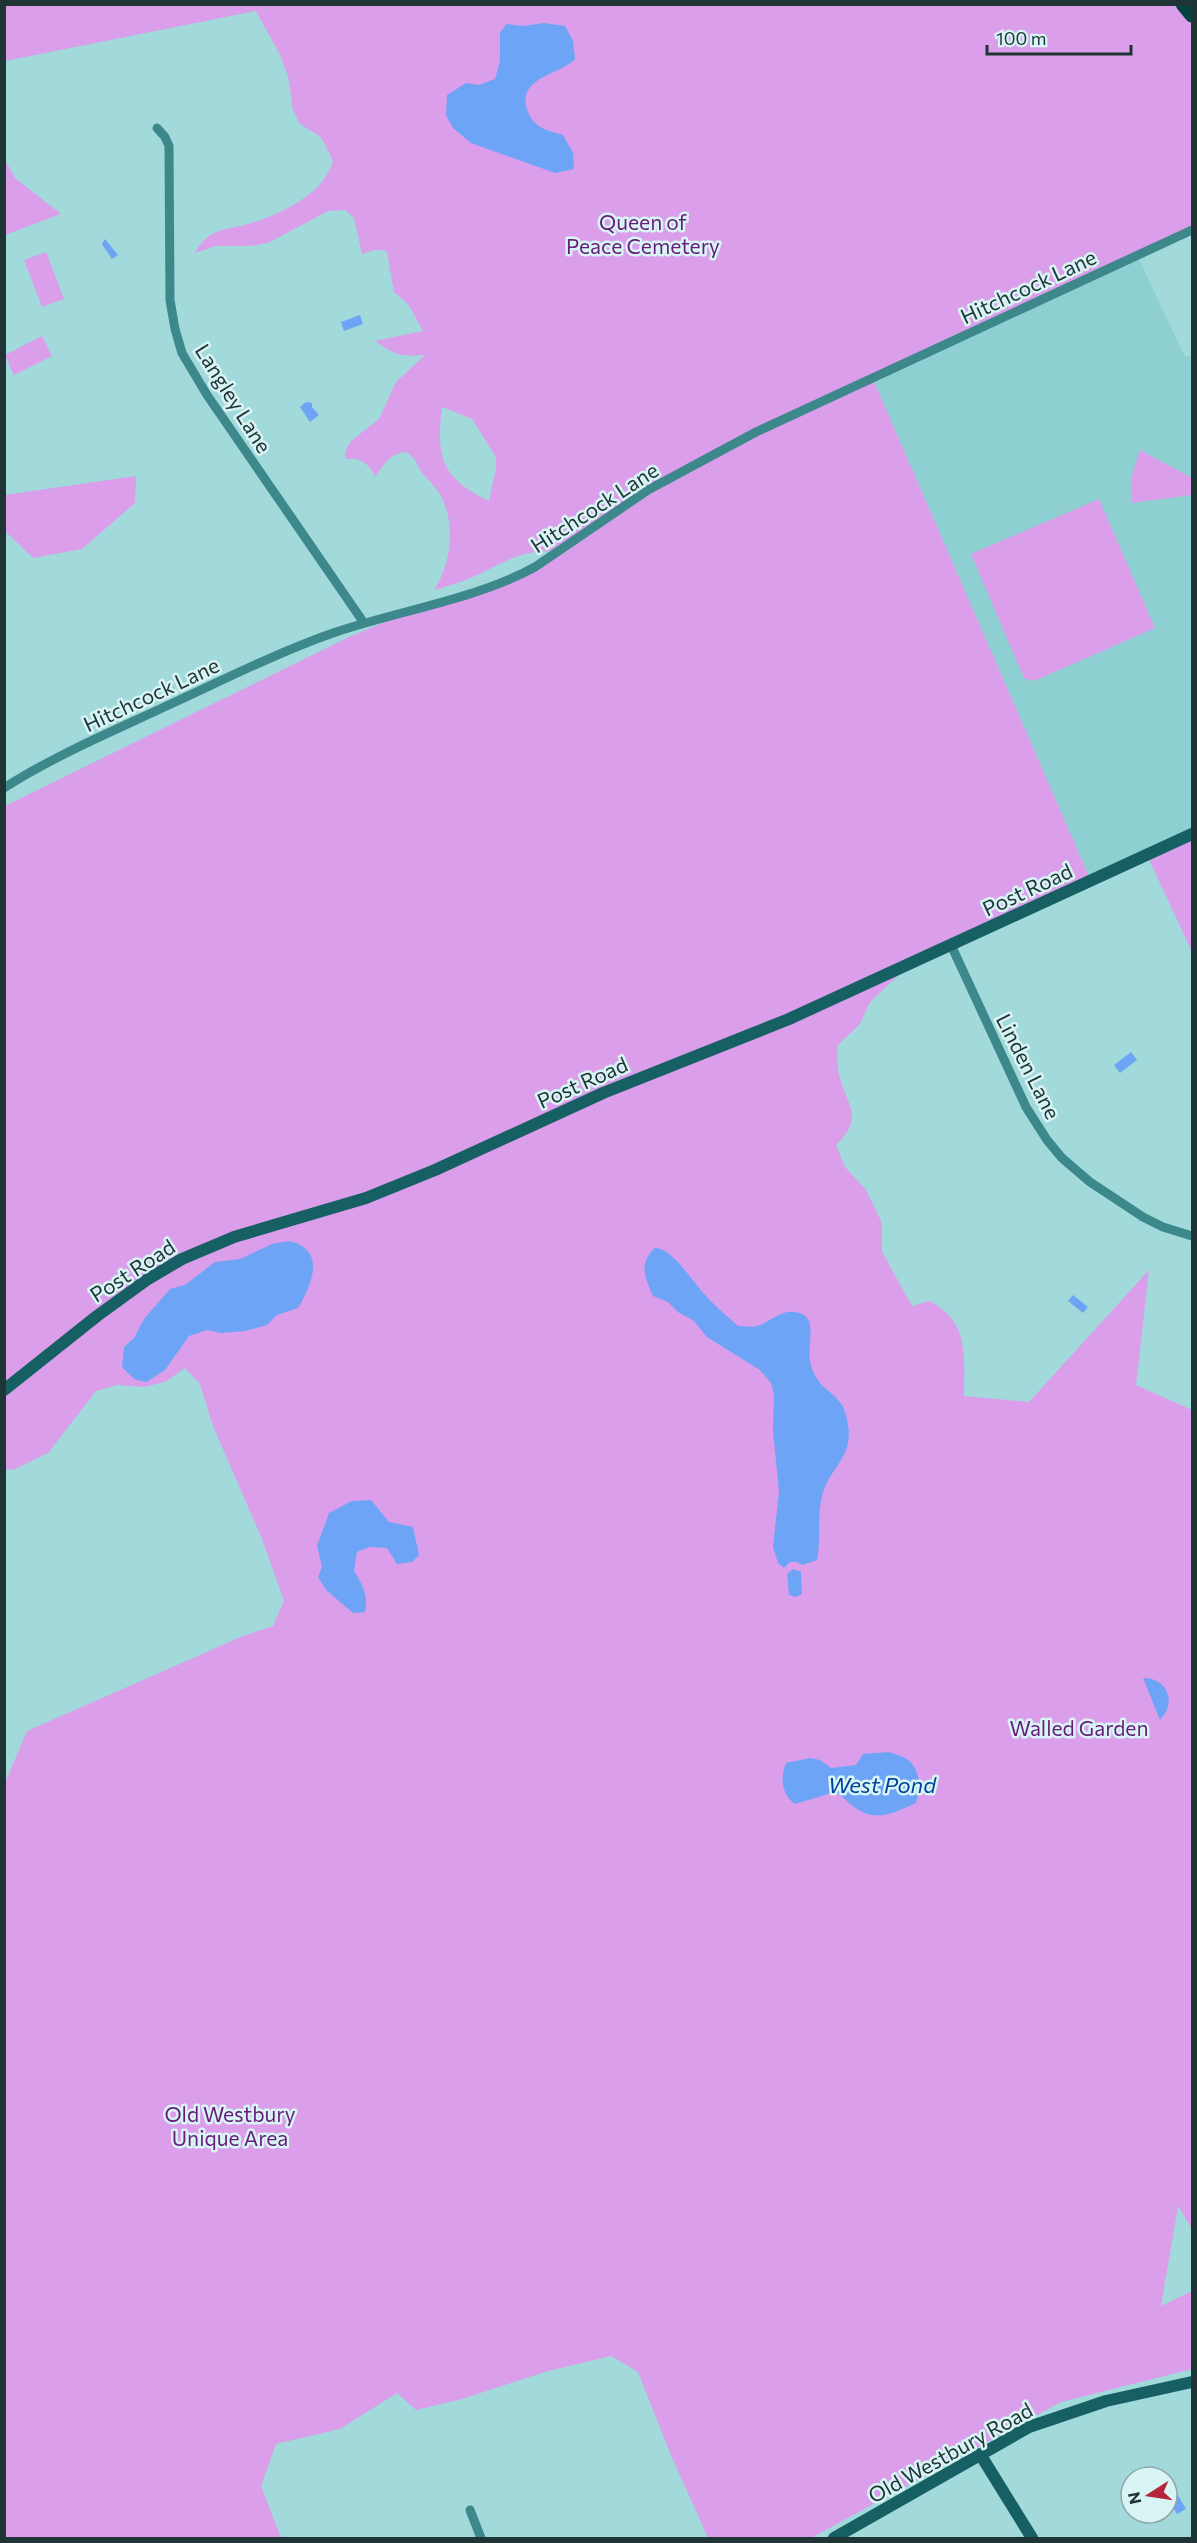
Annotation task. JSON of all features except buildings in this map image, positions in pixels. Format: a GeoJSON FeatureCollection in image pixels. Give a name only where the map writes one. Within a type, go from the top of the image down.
{"type":"FeatureCollection","features":[{"type":"Feature","properties":{"kind":"main road"},"geometry":{"type":"LineString","coordinates":[[1183,4],[1192,15]]}},
{"type":"Feature","properties":{"kind":"main road","name":"Post Road"},"geometry":{"type":"LineString","coordinates":[[4,1390],[114,1304],[148,1279],[182,1259],[234,1238],[366,1198],[435,1170],[612,1089],[789,1019],[1192,834]]}},
{"type":"Feature","properties":{"kind":"main road","name":"Old Westbury Road"},"geometry":{"type":"LineString","coordinates":[[834,2538],[1029,2427],[1075,2410],[1192,2382]]}},
{"type":"Feature","properties":{"kind":"main road"},"geometry":{"type":"LineString","coordinates":[[980,2454],[1032,2538]]}},
{"type":"Feature","properties":{"kind":"street","name":"Langley Lane"},"geometry":{"type":"LineString","coordinates":[[157,128],[165,136],[169,146],[170,300],[182,353],[207,395],[364,623]]}},
{"type":"Feature","properties":{"kind":"street","name":"Hitchcock Lane"},"geometry":{"type":"LineString","coordinates":[[4,788],[138,720],[254,666],[330,634],[516,578],[536,567],[648,490],[756,432],[1192,230]]}},
{"type":"Feature","properties":{"kind":"street","name":"Linden Lane"},"geometry":{"type":"LineString","coordinates":[[951,945],[1026,1107],[1047,1140],[1062,1158],[1090,1182],[1143,1217],[1163,1227],[1192,1236]]}},
{"type":"Feature","properties":{"kind":"street"},"geometry":{"type":"LineString","coordinates":[[470,2510],[482,2538]]}},
{"type":"Feature","properties":{"kind":"shaded area"},"geometry":{"type":"Polygon","coordinates":[[[1137,255],[1185,357],[1192,355],[1192,833],[1091,881],[872,377],[1137,255]]]}},
{"type":"Feature","properties":{"kind":"green space"},"geometry":{"type":"Polygon","coordinates":[[[1183,4],[1192,15],[1192,230],[872,377],[1091,881],[910,964],[870,1002],[860,1024],[837,1046],[839,1075],[852,1119],[850,1127],[836,1145],[845,1167],[866,1190],[882,1223],[882,1252],[912,1306],[929,1301],[952,1319],[958,1330],[964,1354],[964,1396],[1029,1402],[1149,1270],[1136,1385],[1192,1410],[1192,2229],[1178,2206],[1161,2306],[1192,2291],[1192,2369],[1061,2402],[811,2538],[708,2538],[670,2453],[638,2372],[611,2356],[548,2371],[462,2399],[416,2410],[397,2393],[340,2429],[276,2444],[261,2486],[281,2538],[5,2538],[5,1783],[27,1731],[243,1636],[273,1626],[284,1601],[262,1539],[213,1426],[200,1384],[185,1368],[165,1382],[144,1387],[117,1385],[96,1391],[48,1453],[13,1470],[5,1469],[5,806],[351,636],[415,610],[481,590],[556,552],[524,554],[465,580],[434,590],[448,556],[450,532],[446,507],[435,487],[406,452],[388,460],[376,477],[364,462],[345,459],[345,452],[351,441],[379,419],[396,382],[425,355],[399,354],[375,341],[423,331],[408,304],[394,292],[387,252],[378,250],[362,254],[354,218],[345,210],[328,211],[268,243],[250,246],[216,246],[195,253],[201,244],[214,233],[267,218],[302,200],[321,183],[333,161],[321,137],[300,124],[293,110],[288,76],[280,55],[256,11],[5,61],[4,5],[1183,4]],[[442,407],[440,440],[445,464],[451,475],[461,484],[489,501],[496,457],[472,419],[442,407]],[[134,1338],[124,1347],[146,1382],[165,1370],[181,1347],[134,1338]]]}},
{"type":"Feature","properties":{"kind":"green space"},"geometry":{"type":"Polygon","coordinates":[[[5,160],[15,178],[61,214],[5,235],[5,160]]]}},
{"type":"Feature","properties":{"kind":"green space"},"geometry":{"type":"Polygon","coordinates":[[[46,252],[64,299],[42,307],[24,260],[46,252]]]}},
{"type":"Feature","properties":{"kind":"green space"},"geometry":{"type":"Polygon","coordinates":[[[42,336],[52,356],[14,375],[5,355],[42,336]]]}},
{"type":"Feature","properties":{"kind":"green space"},"geometry":{"type":"Polygon","coordinates":[[[1140,450],[1192,478],[1192,495],[1131,503],[1132,475],[1140,450]]]}},
{"type":"Feature","properties":{"kind":"green space"},"geometry":{"type":"Polygon","coordinates":[[[136,476],[135,503],[82,549],[33,558],[5,531],[5,495],[136,476]]]}},
{"type":"Feature","properties":{"kind":"green space"},"geometry":{"type":"Polygon","coordinates":[[[1099,499],[1155,628],[1034,681],[1024,678],[971,554],[1099,499]]]}},
{"type":"Feature","properties":{"kind":"green space"},"geometry":{"type":"Polygon","coordinates":[[[1192,833],[1192,952],[1147,855],[1192,833]]]}},
{"type":"Feature","properties":{"kind":"water"},"geometry":{"type":"Polygon","coordinates":[[[544,23],[565,26],[573,41],[575,59],[534,83],[528,90],[526,98],[527,109],[533,120],[551,132],[563,135],[573,153],[574,169],[555,173],[471,143],[453,128],[446,115],[447,95],[466,83],[479,85],[495,79],[500,61],[500,33],[506,24],[523,26],[544,23]]]}},
{"type":"Feature","properties":{"kind":"water"},"geometry":{"type":"Polygon","coordinates":[[[105,239],[118,255],[112,259],[102,244],[105,239]]]}},
{"type":"Feature","properties":{"kind":"water"},"geometry":{"type":"Polygon","coordinates":[[[360,315],[363,324],[344,331],[341,322],[360,315]]]}},
{"type":"Feature","properties":{"kind":"water"},"geometry":{"type":"Polygon","coordinates":[[[306,402],[312,403],[312,407],[319,415],[310,422],[300,407],[306,402]]]}},
{"type":"Feature","properties":{"kind":"water"},"geometry":{"type":"Polygon","coordinates":[[[1131,1052],[1137,1060],[1120,1073],[1114,1065],[1131,1052]]]}},
{"type":"Feature","properties":{"kind":"water"},"geometry":{"type":"Polygon","coordinates":[[[289,1241],[301,1245],[312,1260],[311,1279],[298,1308],[277,1315],[267,1325],[245,1331],[221,1333],[207,1330],[189,1336],[165,1370],[146,1382],[134,1379],[122,1367],[124,1347],[134,1338],[144,1319],[170,1289],[185,1285],[215,1262],[240,1259],[272,1244],[289,1241]]]}},
{"type":"Feature","properties":{"kind":"water"},"geometry":{"type":"Polygon","coordinates":[[[655,1248],[676,1260],[710,1300],[738,1326],[758,1326],[790,1312],[807,1317],[810,1328],[809,1355],[813,1371],[822,1385],[842,1405],[849,1428],[846,1451],[824,1488],[819,1515],[817,1560],[802,1565],[790,1562],[784,1568],[778,1563],[773,1547],[779,1491],[773,1431],[774,1395],[771,1383],[760,1370],[707,1337],[694,1321],[678,1312],[668,1302],[653,1296],[646,1277],[645,1265],[646,1259],[655,1248]]]}},
{"type":"Feature","properties":{"kind":"water"},"geometry":{"type":"Polygon","coordinates":[[[1073,1295],[1088,1307],[1083,1313],[1068,1301],[1073,1295]]]}},
{"type":"Feature","properties":{"kind":"water"},"geometry":{"type":"Polygon","coordinates":[[[371,1500],[389,1522],[413,1527],[419,1555],[412,1562],[397,1564],[387,1548],[369,1547],[357,1552],[354,1571],[364,1590],[366,1606],[365,1612],[353,1613],[326,1590],[318,1577],[322,1567],[317,1546],[329,1513],[352,1501],[371,1500]]]}},
{"type":"Feature","properties":{"kind":"water"},"geometry":{"type":"Polygon","coordinates":[[[793,1569],[801,1572],[802,1594],[796,1597],[789,1595],[787,1574],[793,1569]]]}},
{"type":"Feature","properties":{"kind":"water"},"geometry":{"type":"Polygon","coordinates":[[[1143,1678],[1159,1682],[1167,1693],[1168,1706],[1160,1720],[1143,1678]]]}},
{"type":"Feature","properties":{"kind":"water","name":"West Pond"},"geometry":{"type":"Polygon","coordinates":[[[889,1752],[912,1763],[919,1780],[916,1803],[895,1812],[880,1815],[865,1813],[835,1792],[795,1804],[784,1790],[783,1774],[786,1763],[810,1758],[820,1760],[831,1768],[856,1765],[863,1754],[889,1752]]]}},
{"type":"Feature","properties":{"kind":"water"},"geometry":{"type":"Polygon","coordinates":[[[1179,2497],[1186,2509],[1179,2513],[1179,2497]]]}},
{"type":"Feature","properties":{"kind":"park label","name":"Queen of Peace Cemetery"},"geometry":{"type":"Point","coordinates":[643,233]}},
{"type":"Feature","properties":{"kind":"park label","name":"Walled Garden"},"geometry":{"type":"Point","coordinates":[1079,1727]}},
{"type":"Feature","properties":{"kind":"park label","name":"Old Westbury Unique Area"},"geometry":{"type":"Point","coordinates":[230,2125]}}]}
